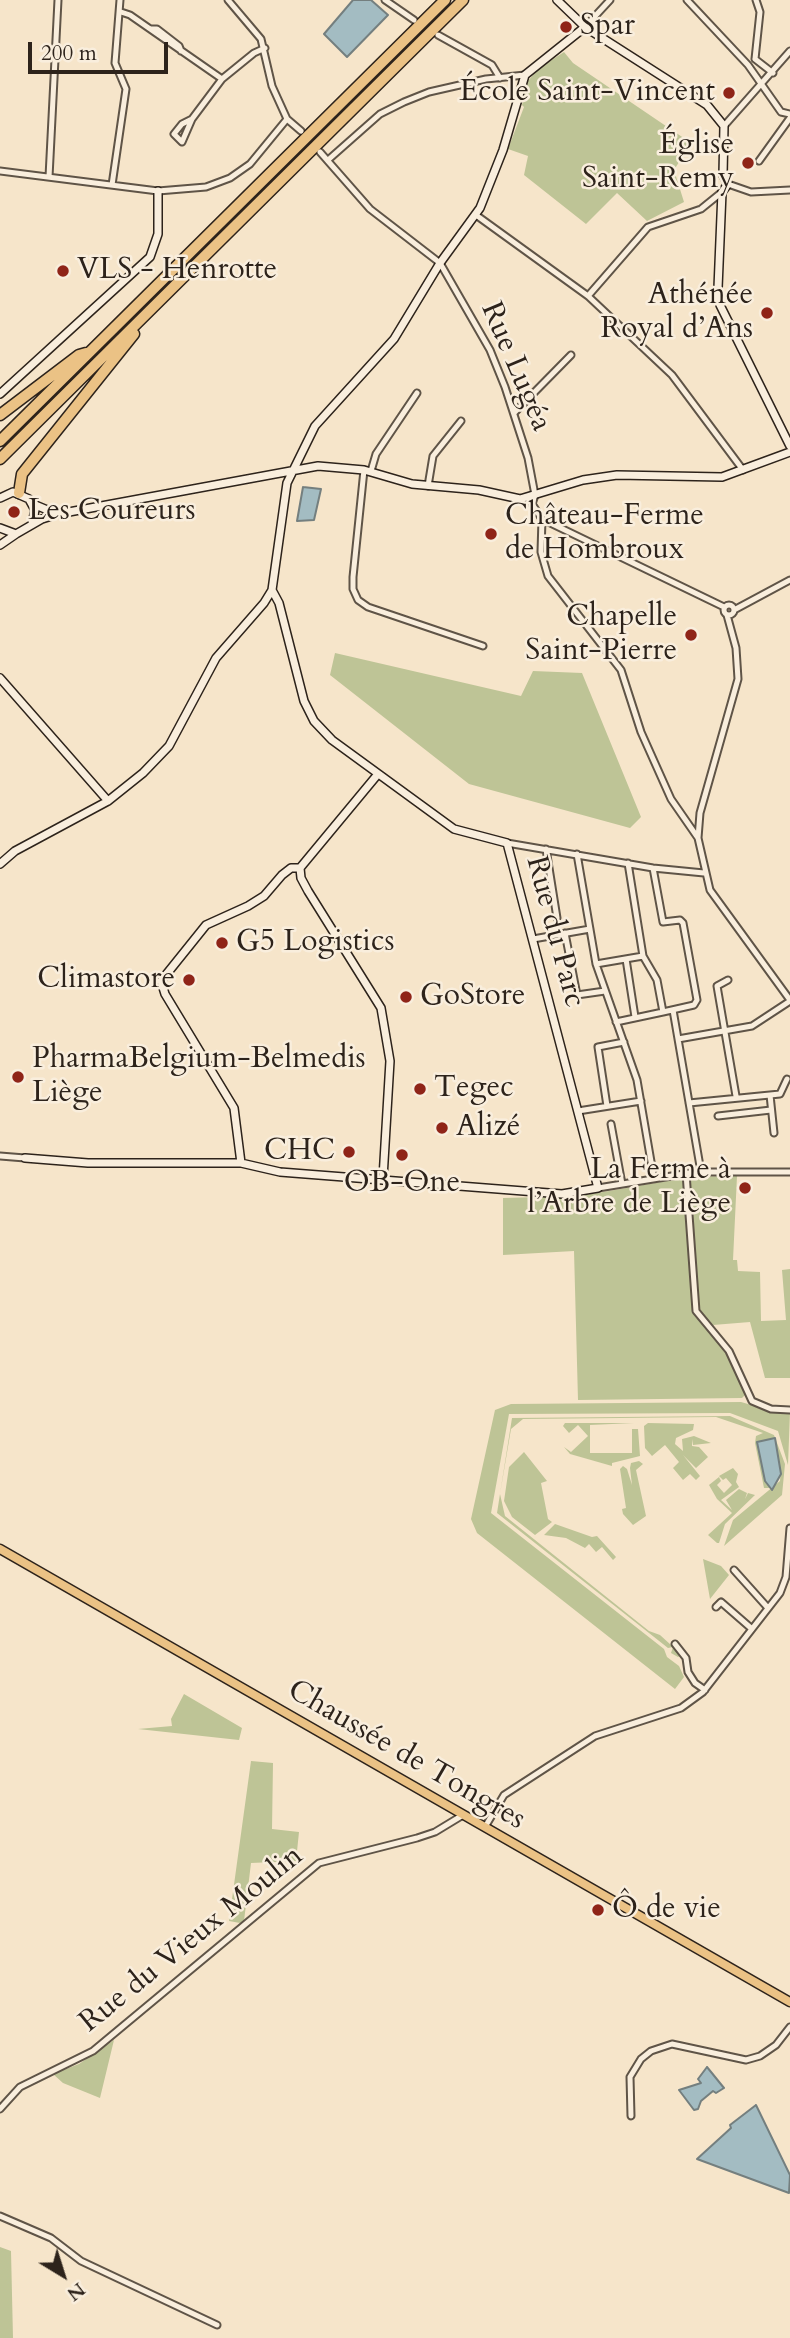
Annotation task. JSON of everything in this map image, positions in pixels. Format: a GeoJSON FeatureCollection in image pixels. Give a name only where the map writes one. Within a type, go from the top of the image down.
{"type":"FeatureCollection","features":[{"type":"Feature","properties":{"kind":"highway"},"geometry":{"type":"LineString","coordinates":[[0,441],[445,0]]}},
{"type":"Feature","properties":{"kind":"highway"},"geometry":{"type":"LineString","coordinates":[[0,459],[463,0]]}},
{"type":"Feature","properties":{"kind":"highway"},"geometry":{"type":"LineString","coordinates":[[19,493],[22,474],[96,380],[138,329],[208,257],[214,246]]}},
{"type":"Feature","properties":{"kind":"highway"},"geometry":{"type":"LineString","coordinates":[[0,415],[79,355],[90,352]]}},
{"type":"Feature","properties":{"kind":"main road","name":"Chaussée de Tongres"},"geometry":{"type":"LineString","coordinates":[[0,1549],[790,2002]]}},
{"type":"Feature","properties":{"kind":"street"},"geometry":{"type":"LineString","coordinates":[[49,177],[58,0]]}},
{"type":"Feature","properties":{"kind":"street"},"geometry":{"type":"LineString","coordinates":[[111,185],[126,93],[115,63],[120,0]]}},
{"type":"Feature","properties":{"kind":"street"},"geometry":{"type":"LineString","coordinates":[[228,0],[261,39],[272,86],[287,119],[301,131]]}},
{"type":"Feature","properties":{"kind":"street"},"geometry":{"type":"LineString","coordinates":[[385,0],[414,20]]}},
{"type":"Feature","properties":{"kind":"street"},"geometry":{"type":"LineString","coordinates":[[557,0],[585,27],[701,100],[717,114],[724,126],[723,175],[728,184],[751,192],[790,190]]}},
{"type":"Feature","properties":{"kind":"street"},"geometry":{"type":"LineString","coordinates":[[328,160],[380,114],[404,102],[429,92],[525,75],[585,27],[610,0]]}},
{"type":"Feature","properties":{"kind":"street"},"geometry":{"type":"LineString","coordinates":[[687,0],[748,65],[781,112],[790,115],[759,161]]}},
{"type":"Feature","properties":{"kind":"street"},"geometry":{"type":"LineString","coordinates":[[748,65],[755,60],[760,12],[756,0]]}},
{"type":"Feature","properties":{"kind":"street"},"geometry":{"type":"LineString","coordinates":[[121,12],[151,29],[222,79]]}},
{"type":"Feature","properties":{"kind":"street"},"geometry":{"type":"LineString","coordinates":[[438,35],[492,65],[500,78]]}},
{"type":"Feature","properties":{"kind":"street"},"geometry":{"type":"LineString","coordinates":[[192,120],[222,79],[254,53],[265,48]]}},
{"type":"Feature","properties":{"kind":"street"},"geometry":{"type":"LineString","coordinates":[[724,126],[790,51]]}},
{"type":"Feature","properties":{"kind":"street"},"geometry":{"type":"LineString","coordinates":[[755,60],[773,73]]}},
{"type":"Feature","properties":{"kind":"street"},"geometry":{"type":"LineString","coordinates":[[0,864],[15,850],[108,801],[143,774],[169,746],[216,658],[272,590],[291,471],[326,411],[394,339],[440,262],[476,215],[503,150],[525,75]]}},
{"type":"Feature","properties":{"kind":"street"},"geometry":{"type":"LineString","coordinates":[[0,171],[158,191],[206,187],[230,178],[262,151],[287,119]]}},
{"type":"Feature","properties":{"kind":"street"},"geometry":{"type":"LineString","coordinates":[[320,152],[370,209],[440,262]]}},
{"type":"Feature","properties":{"kind":"street"},"geometry":{"type":"LineString","coordinates":[[588,296],[648,227],[701,209],[728,184]]}},
{"type":"Feature","properties":{"kind":"street"},"geometry":{"type":"LineString","coordinates":[[0,394],[150,257],[158,234],[158,191]]}},
{"type":"Feature","properties":{"kind":"street"},"geometry":{"type":"LineString","coordinates":[[722,192],[720,305],[790,446]]}},
{"type":"Feature","properties":{"kind":"street"},"geometry":{"type":"LineString","coordinates":[[476,215],[588,296],[671,375],[743,470]]}},
{"type":"Feature","properties":{"kind":"street","name":"Rue Lugéa"},"geometry":{"type":"LineString","coordinates":[[440,262],[490,350],[528,458],[535,495],[532,504],[542,519]]}},
{"type":"Feature","properties":{"kind":"street"},"geometry":{"type":"LineString","coordinates":[[514,413],[571,355]]}},
{"type":"Feature","properties":{"kind":"street"},"geometry":{"type":"LineString","coordinates":[[417,393],[368,470],[353,589],[358,600],[368,607],[483,646]]}},
{"type":"Feature","properties":{"kind":"street"},"geometry":{"type":"LineString","coordinates":[[428,486],[433,456],[461,421]]}},
{"type":"Feature","properties":{"kind":"street"},"geometry":{"type":"LineString","coordinates":[[0,545],[31,524],[58,514],[318,466],[368,470],[428,486],[479,489],[520,499],[583,480],[617,475],[722,477],[790,452]]}},
{"type":"Feature","properties":{"kind":"street"},"geometry":{"type":"LineString","coordinates":[[3,494],[19,493],[32,503],[58,514]]}},
{"type":"Feature","properties":{"kind":"street"},"geometry":{"type":"LineString","coordinates":[[31,524],[34,518],[32,503]]}},
{"type":"Feature","properties":{"kind":"street"},"geometry":{"type":"LineString","coordinates":[[678,1040],[756,1025],[790,1000],[710,890],[698,838],[701,813],[738,678],[736,648],[724,607],[660,573],[542,519],[541,552],[546,573],[621,670],[641,732],[671,799],[698,838]]}},
{"type":"Feature","properties":{"kind":"street"},"geometry":{"type":"LineString","coordinates":[[0,528],[16,534]]}},
{"type":"Feature","properties":{"kind":"street"},"geometry":{"type":"LineString","coordinates":[[727,615],[790,580]]}},
{"type":"Feature","properties":{"kind":"street","name":"Rue du Parc"},"geometry":{"type":"LineString","coordinates":[[272,590],[279,603],[297,680],[314,721],[331,740],[454,829],[507,843],[598,1188]]}},
{"type":"Feature","properties":{"kind":"street"},"geometry":{"type":"LineString","coordinates":[[724,607],[730,605],[734,610]]}},
{"type":"Feature","properties":{"kind":"street"},"geometry":{"type":"LineString","coordinates":[[0,678],[108,801]]}},
{"type":"Feature","properties":{"kind":"street"},"geometry":{"type":"LineString","coordinates":[[378,774],[300,868],[301,878],[308,891],[382,1008],[390,1061],[383,1178]]}},
{"type":"Feature","properties":{"kind":"street"},"geometry":{"type":"LineString","coordinates":[[507,843],[653,868],[704,873]]}},
{"type":"Feature","properties":{"kind":"street"},"geometry":{"type":"LineString","coordinates":[[546,849],[557,918]]}},
{"type":"Feature","properties":{"kind":"street"},"geometry":{"type":"LineString","coordinates":[[577,854],[596,964],[636,1076],[654,1179]]}},
{"type":"Feature","properties":{"kind":"street"},"geometry":{"type":"LineString","coordinates":[[628,863],[643,956],[657,980],[663,1012]]}},
{"type":"Feature","properties":{"kind":"street"},"geometry":{"type":"LineString","coordinates":[[241,1163],[234,1108],[165,994],[161,981],[206,925],[248,906],[264,896],[282,874],[292,868],[300,868]]}},
{"type":"Feature","properties":{"kind":"street"},"geometry":{"type":"LineString","coordinates":[[616,1022],[673,1010],[697,1001],[684,925],[680,920],[663,922],[653,868]]}},
{"type":"Feature","properties":{"kind":"street"},"geometry":{"type":"LineString","coordinates":[[533,939],[590,929]]}},
{"type":"Feature","properties":{"kind":"street"},"geometry":{"type":"LineString","coordinates":[[565,933],[577,995],[606,991]]}},
{"type":"Feature","properties":{"kind":"street"},"geometry":{"type":"LineString","coordinates":[[596,964],[643,956]]}},
{"type":"Feature","properties":{"kind":"street"},"geometry":{"type":"LineString","coordinates":[[626,959],[635,1017]]}},
{"type":"Feature","properties":{"kind":"street"},"geometry":{"type":"LineString","coordinates":[[728,980],[717,986],[736,1096]]}},
{"type":"Feature","properties":{"kind":"street"},"geometry":{"type":"LineString","coordinates":[[673,1010],[701,1171]]}},
{"type":"Feature","properties":{"kind":"street"},"geometry":{"type":"LineString","coordinates":[[607,1106],[598,1047],[624,1042]]}},
{"type":"Feature","properties":{"kind":"street"},"geometry":{"type":"LineString","coordinates":[[689,1103],[782,1093],[788,1079]]}},
{"type":"Feature","properties":{"kind":"street"},"geometry":{"type":"LineString","coordinates":[[770,1095],[774,1133]]}},
{"type":"Feature","properties":{"kind":"street"},"geometry":{"type":"LineString","coordinates":[[578,1111],[641,1101]]}},
{"type":"Feature","properties":{"kind":"street"},"geometry":{"type":"LineString","coordinates":[[719,1116],[771,1110]]}},
{"type":"Feature","properties":{"kind":"street"},"geometry":{"type":"LineString","coordinates":[[611,1124],[622,1184]]}},
{"type":"Feature","properties":{"kind":"street"},"geometry":{"type":"LineString","coordinates":[[0,1156],[88,1163],[241,1163],[280,1172],[562,1194],[701,1171],[790,1172]]}},
{"type":"Feature","properties":{"kind":"street"},"geometry":{"type":"LineString","coordinates":[[686,1173],[696,1311],[729,1351],[752,1401],[771,1409],[790,1410]]}},
{"type":"Feature","properties":{"kind":"street"},"geometry":{"type":"LineString","coordinates":[[485,1827],[504,1795],[595,1736],[681,1708],[705,1690],[780,1593],[786,1577],[790,1528]]}},
{"type":"Feature","properties":{"kind":"street"},"geometry":{"type":"LineString","coordinates":[[734,1570],[768,1608]]}},
{"type":"Feature","properties":{"kind":"street"},"geometry":{"type":"LineString","coordinates":[[716,1607],[721,1602],[752,1629]]}},
{"type":"Feature","properties":{"kind":"street"},"geometry":{"type":"LineString","coordinates":[[675,1644],[686,1658],[688,1672],[695,1683],[705,1690]]}},
{"type":"Feature","properties":{"kind":"street","name":"Rue du Vieux Moulin"},"geometry":{"type":"LineString","coordinates":[[0,2109],[20,2087],[93,2051],[318,1863],[417,1838],[435,1832],[463,1815]]}},
{"type":"Feature","properties":{"kind":"street"},"geometry":{"type":"LineString","coordinates":[[631,2116],[630,2077],[640,2059],[651,2051],[672,2044],[746,2060],[760,2056],[776,2045],[790,2026]]}},
{"type":"Feature","properties":{"kind":"street"},"geometry":{"type":"LineString","coordinates":[[0,2216],[51,2238],[93,2267],[217,2325]]}},
{"type":"Feature","properties":{"kind":"green space"},"geometry":{"type":"Polygon","coordinates":[[[564,52],[573,63],[691,143],[674,170],[684,202],[647,221],[617,193],[586,224],[524,175],[528,156],[508,149],[524,107],[522,105],[528,81],[538,69],[564,52]]]}},
{"type":"Feature","properties":{"kind":"green space"},"geometry":{"type":"Polygon","coordinates":[[[335,653],[521,696],[533,671],[582,673],[641,817],[630,828],[469,784],[330,675],[335,653]]]}},
{"type":"Feature","properties":{"kind":"green space"},"geometry":{"type":"Polygon","coordinates":[[[737,1176],[733,1260],[737,1260],[738,1271],[760,1272],[761,1321],[786,1320],[782,1270],[790,1269],[790,1378],[765,1378],[750,1322],[713,1325],[699,1313],[688,1177],[737,1176]]]}},
{"type":"Feature","properties":{"kind":"green space"},"geometry":{"type":"Polygon","coordinates":[[[684,1178],[694,1312],[728,1356],[746,1394],[742,1398],[578,1400],[574,1251],[503,1255],[503,1198],[580,1196],[684,1178]]]}},
{"type":"Feature","properties":{"kind":"green space"},"geometry":{"type":"Polygon","coordinates":[[[741,1402],[769,1410],[790,1412],[788,1465],[778,1431],[730,1413],[509,1414],[491,1513],[664,1649],[667,1657],[679,1666],[684,1677],[675,1689],[477,1533],[471,1519],[495,1410],[511,1404],[741,1402]]]}},
{"type":"Feature","properties":{"kind":"green space"},"geometry":{"type":"Polygon","coordinates":[[[730,1416],[774,1435],[785,1464],[782,1495],[724,1546],[733,1520],[780,1481],[781,1468],[765,1481],[771,1488],[764,1488],[755,1443],[756,1436],[763,1433],[716,1417],[523,1419],[511,1429],[500,1494],[512,1418],[730,1416]]]}},
{"type":"Feature","properties":{"kind":"green space"},"geometry":{"type":"Polygon","coordinates":[[[565,1423],[634,1423],[590,1425],[590,1453],[632,1453],[632,1429],[638,1429],[640,1456],[612,1463],[612,1466],[570,1454],[564,1447],[571,1452],[588,1436],[578,1425],[569,1433],[563,1426],[565,1423]]]}},
{"type":"Feature","properties":{"kind":"green space"},"geometry":{"type":"Polygon","coordinates":[[[648,1423],[694,1424],[693,1430],[676,1438],[675,1444],[683,1451],[682,1439],[694,1436],[711,1443],[693,1445],[692,1439],[692,1446],[699,1447],[708,1457],[696,1468],[683,1455],[700,1476],[696,1480],[690,1474],[683,1480],[673,1468],[679,1462],[665,1445],[652,1456],[645,1448],[644,1426],[648,1423]]]}},
{"type":"Feature","properties":{"kind":"green space"},"geometry":{"type":"Polygon","coordinates":[[[524,1452],[547,1481],[541,1483],[548,1519],[552,1522],[535,1535],[512,1517],[504,1501],[509,1467],[524,1452]]]}},
{"type":"Feature","properties":{"kind":"green space"},"geometry":{"type":"Polygon","coordinates":[[[639,1461],[643,1464],[636,1470],[646,1516],[633,1525],[623,1514],[622,1509],[626,1508],[620,1469],[623,1466],[627,1469],[632,1485],[631,1463],[639,1461]]]}},
{"type":"Feature","properties":{"kind":"green space"},"geometry":{"type":"Polygon","coordinates":[[[733,1468],[738,1474],[736,1482],[739,1487],[721,1500],[732,1510],[726,1500],[739,1489],[747,1493],[745,1499],[748,1493],[755,1495],[725,1524],[717,1543],[708,1535],[732,1513],[717,1499],[709,1485],[719,1477],[721,1481],[717,1485],[724,1493],[732,1485],[726,1478],[723,1480],[719,1476],[733,1468]]]}},
{"type":"Feature","properties":{"kind":"green space"},"geometry":{"type":"Polygon","coordinates":[[[500,1494],[505,1516],[649,1631],[660,1635],[682,1655],[678,1657],[671,1653],[673,1647],[668,1648],[497,1513],[500,1494]]]}},
{"type":"Feature","properties":{"kind":"green space"},"geometry":{"type":"Polygon","coordinates":[[[555,1524],[592,1537],[597,1536],[616,1557],[613,1560],[602,1547],[596,1552],[589,1544],[585,1548],[566,1538],[544,1535],[555,1524]]]}},
{"type":"Feature","properties":{"kind":"green space"},"geometry":{"type":"Polygon","coordinates":[[[703,1559],[721,1566],[729,1575],[710,1599],[703,1559]]]}},
{"type":"Feature","properties":{"kind":"green space"},"geometry":{"type":"Polygon","coordinates":[[[184,1694],[242,1728],[239,1740],[138,1729],[172,1726],[171,1719],[184,1694]]]}},
{"type":"Feature","properties":{"kind":"green space"},"geometry":{"type":"Polygon","coordinates":[[[251,1761],[273,1763],[272,1829],[299,1832],[296,1861],[251,1863],[244,1921],[240,1923],[229,1921],[251,1761]]]}},
{"type":"Feature","properties":{"kind":"green space"},"geometry":{"type":"Polygon","coordinates":[[[114,2040],[100,2098],[63,2083],[53,2074],[79,2064],[114,2040]]]}},
{"type":"Feature","properties":{"kind":"green space"},"geometry":{"type":"Polygon","coordinates":[[[0,2247],[11,2251],[13,2338],[0,2338],[0,2247]]]}},
{"type":"Feature","properties":{"kind":"water"},"geometry":{"type":"Polygon","coordinates":[[[353,0],[371,0],[388,15],[347,57],[324,34],[353,0]]]}},
{"type":"Feature","properties":{"kind":"water"},"geometry":{"type":"Polygon","coordinates":[[[303,487],[321,489],[314,520],[297,521],[303,487]]]}},
{"type":"Feature","properties":{"kind":"water"},"geometry":{"type":"Polygon","coordinates":[[[775,1438],[781,1474],[772,1490],[765,1481],[757,1442],[775,1438]]]}},
{"type":"Feature","properties":{"kind":"water"},"geometry":{"type":"Polygon","coordinates":[[[707,2067],[724,2088],[716,2093],[713,2091],[701,2101],[698,2109],[694,2110],[679,2090],[701,2083],[698,2079],[707,2067]]]}},
{"type":"Feature","properties":{"kind":"water"},"geometry":{"type":"Polygon","coordinates":[[[756,2105],[790,2175],[789,2193],[697,2159],[731,2128],[730,2125],[756,2105]]]}},
{"type":"Feature","properties":{"kind":"place","name":"Spar"},"geometry":{"type":"Point","coordinates":[566,27]}},
{"type":"Feature","properties":{"kind":"place","name":"École Saint-Vincent"},"geometry":{"type":"Point","coordinates":[729,93]}},
{"type":"Feature","properties":{"kind":"place","name":"Église Saint-Remy"},"geometry":{"type":"Point","coordinates":[748,163]}},
{"type":"Feature","properties":{"kind":"place","name":"VLS - Henrotte"},"geometry":{"type":"Point","coordinates":[63,271]}},
{"type":"Feature","properties":{"kind":"place","name":"Athénée Royal d’Ans"},"geometry":{"type":"Point","coordinates":[767,313]}},
{"type":"Feature","properties":{"kind":"place","name":"Les Coureurs"},"geometry":{"type":"Point","coordinates":[14,512]}},
{"type":"Feature","properties":{"kind":"place","name":"Château-Ferme de Hombroux"},"geometry":{"type":"Point","coordinates":[491,534]}},
{"type":"Feature","properties":{"kind":"place","name":"Chapelle Saint-Pierre"},"geometry":{"type":"Point","coordinates":[691,635]}},
{"type":"Feature","properties":{"kind":"place","name":"G5 Logistics"},"geometry":{"type":"Point","coordinates":[222,943]}},
{"type":"Feature","properties":{"kind":"place","name":"Climastore"},"geometry":{"type":"Point","coordinates":[189,980]}},
{"type":"Feature","properties":{"kind":"place","name":"GoStore"},"geometry":{"type":"Point","coordinates":[406,997]}},
{"type":"Feature","properties":{"kind":"place","name":"PharmaBelgium-Belmedis Liège"},"geometry":{"type":"Point","coordinates":[18,1077]}},
{"type":"Feature","properties":{"kind":"place","name":"Tegec"},"geometry":{"type":"Point","coordinates":[420,1089]}},
{"type":"Feature","properties":{"kind":"place","name":"Alizé"},"geometry":{"type":"Point","coordinates":[442,1128]}},
{"type":"Feature","properties":{"kind":"place","name":"CHC"},"geometry":{"type":"Point","coordinates":[349,1152]}},
{"type":"Feature","properties":{"kind":"place","name":"OB-One"},"geometry":{"type":"Point","coordinates":[402,1155]}},
{"type":"Feature","properties":{"kind":"place","name":"La Ferme à l’Arbre de Liège"},"geometry":{"type":"Point","coordinates":[745,1188]}},
{"type":"Feature","properties":{"kind":"place","name":"Ô de vie"},"geometry":{"type":"Point","coordinates":[598,1910]}}]}
